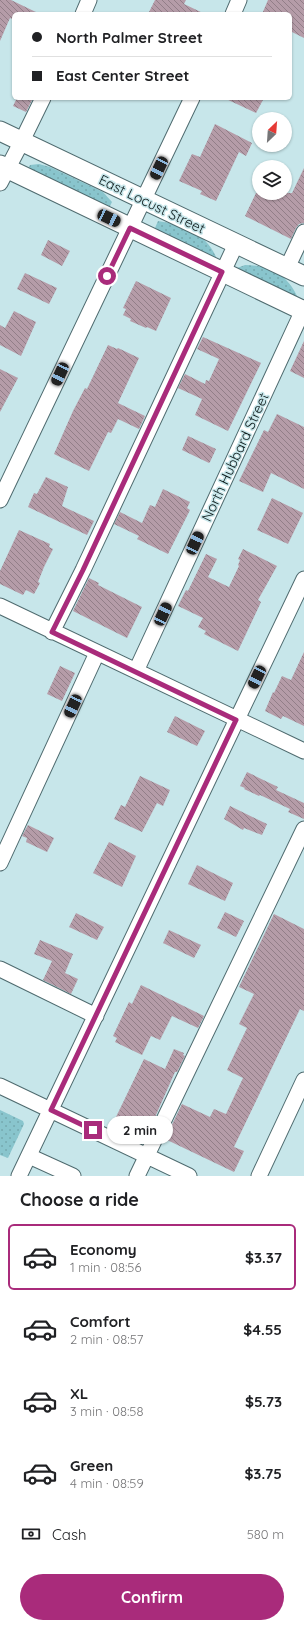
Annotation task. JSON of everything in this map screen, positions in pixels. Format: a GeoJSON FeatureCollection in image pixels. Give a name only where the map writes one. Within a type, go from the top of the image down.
{"type":"FeatureCollection","features":[{"type":"Feature","properties":{"kind":"main road","name":"East Locust Street"},"geometry":{"type":"LineString","coordinates":[[0,131],[304,276]]}},
{"type":"Feature","properties":{"kind":"main road"},"geometry":{"type":"LineString","coordinates":[[2,172],[130,228],[304,310]]}},
{"type":"Feature","properties":{"kind":"street"},"geometry":{"type":"LineString","coordinates":[[83,12],[89,0]]}},
{"type":"Feature","properties":{"kind":"street"},"geometry":{"type":"LineString","coordinates":[[234,12],[239,0]]}},
{"type":"Feature","properties":{"kind":"street"},"geometry":{"type":"LineString","coordinates":[[2,172],[22,142],[42,100]]}},
{"type":"Feature","properties":{"kind":"street"},"geometry":{"type":"LineString","coordinates":[[0,500],[191,100]]}},
{"type":"Feature","properties":{"kind":"street"},"geometry":{"type":"LineString","coordinates":[[287,268],[304,232]]}},
{"type":"Feature","properties":{"kind":"street"},"geometry":{"type":"LineString","coordinates":[[52,632],[87,563],[236,244]]}},
{"type":"Feature","properties":{"kind":"street","name":"North Hubbard Street"},"geometry":{"type":"LineString","coordinates":[[136,671],[304,310]]}},
{"type":"Feature","properties":{"kind":"street"},"geometry":{"type":"LineString","coordinates":[[19,1176],[304,579]]}},
{"type":"Feature","properties":{"kind":"street"},"geometry":{"type":"LineString","coordinates":[[0,606],[236,720],[304,751]]}},
{"type":"Feature","properties":{"kind":"street"},"geometry":{"type":"LineString","coordinates":[[0,863],[97,653]]}},
{"type":"Feature","properties":{"kind":"street"},"geometry":{"type":"LineString","coordinates":[[137,1176],[304,829]]}},
{"type":"Feature","properties":{"kind":"street"},"geometry":{"type":"LineString","coordinates":[[0,968],[96,1016]]}},
{"type":"Feature","properties":{"kind":"street"},"geometry":{"type":"LineString","coordinates":[[259,1176],[304,1080]]}},
{"type":"Feature","properties":{"kind":"street"},"geometry":{"type":"LineString","coordinates":[[0,1086],[190,1176]]}},
{"type":"Feature","properties":{"kind":"street"},"geometry":{"type":"LineString","coordinates":[[28,1156],[73,1176]]}},
{"type":"Feature","properties":{"kind":"shaded area"},"geometry":{"type":"Polygon","coordinates":[[[39,164],[50,167],[103,192],[112,202],[109,208],[35,176],[29,167],[30,165],[39,164]]]}},
{"type":"Feature","properties":{"kind":"shaded area"},"geometry":{"type":"Polygon","coordinates":[[[158,221],[176,225],[200,236],[212,249],[216,257],[214,261],[163,236],[155,228],[158,221]]]}},
{"type":"Feature","properties":{"kind":"shaded area"},"geometry":{"type":"Polygon","coordinates":[[[245,265],[254,265],[276,272],[288,282],[297,296],[295,299],[237,272],[237,268],[245,265]]]}},
{"type":"Feature","properties":{"kind":"shaded area"},"geometry":{"type":"Polygon","coordinates":[[[0,1110],[23,1121],[24,1124],[8,1158],[0,1155],[0,1110]]]}},
{"type":"Feature","properties":{"kind":"building"},"geometry":{"type":"Polygon","coordinates":[[[0,0],[11,0],[36,12],[12,12],[12,19],[10,18],[0,41],[0,0]]]}},
{"type":"Feature","properties":{"kind":"building"},"geometry":{"type":"Polygon","coordinates":[[[155,0],[186,0],[184,4],[201,12],[149,12],[155,0]]]}},
{"type":"Feature","properties":{"kind":"building"},"geometry":{"type":"Polygon","coordinates":[[[268,0],[304,0],[304,38],[292,32],[292,12],[263,12],[268,0]]]}},
{"type":"Feature","properties":{"kind":"building"},"geometry":{"type":"Polygon","coordinates":[[[16,100],[32,100],[26,112],[13,106],[16,100]]]}},
{"type":"Feature","properties":{"kind":"building"},"geometry":{"type":"Polygon","coordinates":[[[228,100],[263,100],[257,112],[254,112],[228,100]]]}},
{"type":"Feature","properties":{"kind":"building"},"geometry":{"type":"Polygon","coordinates":[[[215,124],[252,143],[246,156],[239,152],[216,201],[200,194],[202,191],[179,181],[192,154],[200,157],[215,124]]]}},
{"type":"Feature","properties":{"kind":"building"},"geometry":{"type":"Polygon","coordinates":[[[304,168],[304,223],[299,224],[291,239],[245,216],[253,200],[292,200],[292,193],[304,168]]]}},
{"type":"Feature","properties":{"kind":"building"},"geometry":{"type":"Polygon","coordinates":[[[48,240],[70,251],[62,266],[41,255],[48,240]]]}},
{"type":"Feature","properties":{"kind":"building"},"geometry":{"type":"Polygon","coordinates":[[[25,273],[57,288],[49,304],[17,289],[25,273]]]}},
{"type":"Feature","properties":{"kind":"building"},"geometry":{"type":"Polygon","coordinates":[[[136,281],[171,298],[156,331],[130,321],[131,319],[123,315],[126,309],[123,308],[136,281]]]}},
{"type":"Feature","properties":{"kind":"building"},"geometry":{"type":"Polygon","coordinates":[[[14,311],[36,322],[21,356],[0,345],[0,325],[5,328],[14,311]]]}},
{"type":"Feature","properties":{"kind":"building"},"geometry":{"type":"Polygon","coordinates":[[[203,337],[261,363],[228,431],[195,415],[202,399],[178,388],[185,374],[205,384],[206,380],[209,381],[219,359],[197,349],[203,337]]]}},
{"type":"Feature","properties":{"kind":"building"},"geometry":{"type":"Polygon","coordinates":[[[304,341],[304,378],[290,371],[304,341]]]}},
{"type":"Feature","properties":{"kind":"building"},"geometry":{"type":"Polygon","coordinates":[[[108,345],[139,358],[118,403],[145,416],[139,429],[118,419],[111,433],[108,432],[89,471],[54,454],[73,411],[85,388],[87,389],[108,345]]]}},
{"type":"Feature","properties":{"kind":"building"},"geometry":{"type":"Polygon","coordinates":[[[0,369],[18,378],[0,412],[0,369]]]}},
{"type":"Feature","properties":{"kind":"building"},"geometry":{"type":"Polygon","coordinates":[[[277,414],[304,427],[304,489],[271,473],[263,492],[239,481],[264,430],[268,432],[277,414]]]}},
{"type":"Feature","properties":{"kind":"building"},"geometry":{"type":"Polygon","coordinates":[[[188,436],[216,449],[209,463],[182,450],[188,436]]]}},
{"type":"Feature","properties":{"kind":"building"},"geometry":{"type":"Polygon","coordinates":[[[46,477],[68,487],[62,506],[94,521],[87,535],[28,507],[34,493],[37,494],[46,477]]]}},
{"type":"Feature","properties":{"kind":"building"},"geometry":{"type":"Polygon","coordinates":[[[163,489],[190,502],[187,508],[190,510],[168,554],[137,539],[139,536],[114,524],[120,512],[142,523],[150,505],[155,507],[163,489]]]}},
{"type":"Feature","properties":{"kind":"building"},"geometry":{"type":"Polygon","coordinates":[[[272,498],[303,513],[288,544],[257,530],[272,498]]]}},
{"type":"Feature","properties":{"kind":"building"},"geometry":{"type":"Polygon","coordinates":[[[19,530],[50,544],[49,547],[53,549],[44,567],[38,582],[40,583],[34,594],[26,590],[23,595],[0,584],[0,571],[19,530]]]}},
{"type":"Feature","properties":{"kind":"building"},"geometry":{"type":"Polygon","coordinates":[[[243,549],[277,566],[258,600],[261,602],[238,651],[204,634],[206,631],[198,627],[203,618],[178,606],[186,590],[188,591],[206,554],[217,559],[208,577],[229,587],[239,566],[240,560],[238,559],[243,549]]]}},
{"type":"Feature","properties":{"kind":"building"},"geometry":{"type":"Polygon","coordinates":[[[89,578],[99,583],[98,585],[142,607],[127,638],[73,611],[89,578]]]}},
{"type":"Feature","properties":{"kind":"building"},"geometry":{"type":"Polygon","coordinates":[[[304,652],[304,726],[283,716],[281,719],[265,711],[282,676],[291,680],[304,652]]]}},
{"type":"Feature","properties":{"kind":"building"},"geometry":{"type":"Polygon","coordinates":[[[60,666],[75,673],[62,701],[47,694],[60,666]]]}},
{"type":"Feature","properties":{"kind":"building"},"geometry":{"type":"Polygon","coordinates":[[[175,716],[205,731],[197,746],[167,732],[175,716]]]}},
{"type":"Feature","properties":{"kind":"building"},"geometry":{"type":"Polygon","coordinates":[[[247,772],[278,787],[276,790],[304,803],[304,819],[288,812],[290,809],[240,786],[247,772]]]}},
{"type":"Feature","properties":{"kind":"building"},"geometry":{"type":"Polygon","coordinates":[[[140,776],[170,790],[163,806],[157,803],[142,832],[114,819],[121,805],[125,807],[140,776]]]}},
{"type":"Feature","properties":{"kind":"building"},"geometry":{"type":"Polygon","coordinates":[[[230,806],[267,824],[262,835],[244,828],[243,830],[224,819],[230,806]]]}},
{"type":"Feature","properties":{"kind":"building"},"geometry":{"type":"Polygon","coordinates":[[[28,825],[54,838],[47,852],[26,842],[27,838],[22,836],[28,825]]]}},
{"type":"Feature","properties":{"kind":"building"},"geometry":{"type":"Polygon","coordinates":[[[109,842],[136,856],[122,887],[93,873],[109,842]]]}},
{"type":"Feature","properties":{"kind":"building"},"geometry":{"type":"Polygon","coordinates":[[[197,865],[233,883],[225,901],[188,884],[197,865]]]}},
{"type":"Feature","properties":{"kind":"building"},"geometry":{"type":"Polygon","coordinates":[[[225,912],[244,921],[236,937],[217,928],[225,912]]]}},
{"type":"Feature","properties":{"kind":"building"},"geometry":{"type":"Polygon","coordinates":[[[76,913],[104,927],[97,940],[69,927],[76,913]]]}},
{"type":"Feature","properties":{"kind":"building"},"geometry":{"type":"Polygon","coordinates":[[[274,914],[304,929],[304,1011],[300,1009],[234,1147],[244,1151],[234,1172],[165,1139],[182,1104],[210,1117],[214,1109],[226,1114],[243,1078],[227,1070],[247,1028],[239,1024],[254,994],[239,987],[274,914]]]}},
{"type":"Feature","properties":{"kind":"building"},"geometry":{"type":"Polygon","coordinates":[[[169,930],[201,945],[194,958],[163,943],[169,930]]]}},
{"type":"Feature","properties":{"kind":"building"},"geometry":{"type":"Polygon","coordinates":[[[40,940],[73,954],[65,973],[78,979],[71,994],[43,980],[52,961],[34,954],[40,940]]]}},
{"type":"Feature","properties":{"kind":"building"},"geometry":{"type":"Polygon","coordinates":[[[141,985],[204,1016],[198,1028],[172,1016],[160,1040],[151,1036],[142,1055],[115,1042],[117,1038],[113,1036],[129,1002],[132,1004],[141,985]]]}},
{"type":"Feature","properties":{"kind":"building"},"geometry":{"type":"Polygon","coordinates":[[[174,1049],[184,1053],[183,1055],[185,1056],[177,1072],[175,1072],[148,1133],[116,1117],[144,1059],[165,1069],[174,1049]]]}},
{"type":"Feature","properties":{"kind":"route"},"geometry":{"type":"LineString","coordinates":[[93,1130],[51,1110],[236,720],[52,632],[83,570],[222,272],[130,228],[107,276]]}}]}
